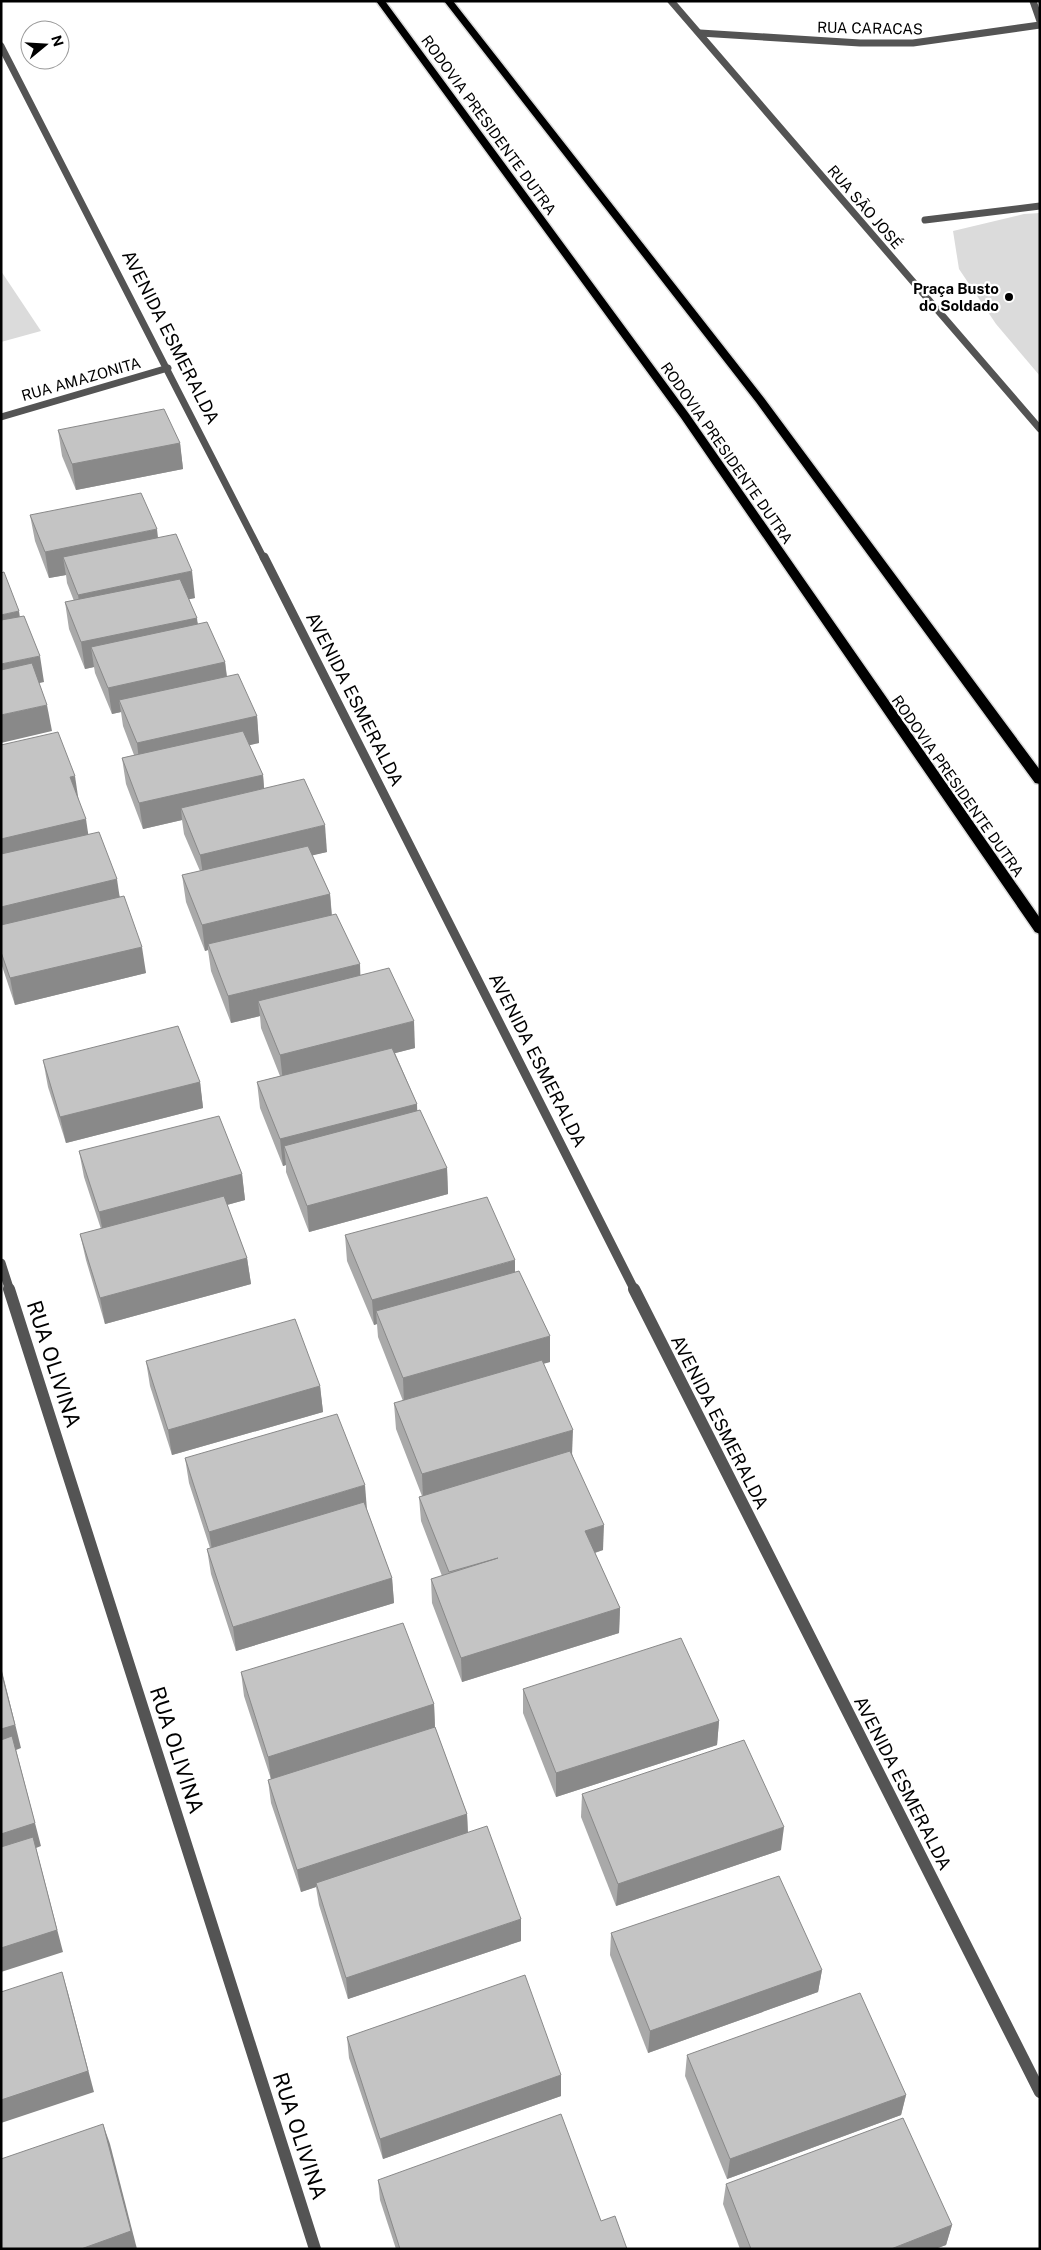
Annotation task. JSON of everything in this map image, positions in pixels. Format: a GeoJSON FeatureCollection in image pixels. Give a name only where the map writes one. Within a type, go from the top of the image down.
{"type":"FeatureCollection","features":[{"type":"Feature","properties":{"kind":"highway","name":"RODOVIA PRESIDENTE DUTRA"},"geometry":{"type":"LineString","coordinates":[[380,1],[684,416],[1040,929]]}},
{"type":"Feature","properties":{"kind":"highway"},"geometry":{"type":"LineString","coordinates":[[448,1],[760,400],[1040,780]]}},
{"type":"Feature","properties":{"kind":"street","name":"RUA SÃO JOSÉ"},"geometry":{"type":"LineString","coordinates":[[671,1],[1040,429]]}},
{"type":"Feature","properties":{"kind":"street"},"geometry":{"type":"LineString","coordinates":[[1033,1],[1040,21]]}},
{"type":"Feature","properties":{"kind":"street","name":"RUA CARACAS"},"geometry":{"type":"LineString","coordinates":[[700,33],[860,43],[913,43],[1040,25]]}},
{"type":"Feature","properties":{"kind":"street","name":"AVENIDA ESMERALDA"},"geometry":{"type":"LineString","coordinates":[[1,46],[168,368],[1040,2092]]}},
{"type":"Feature","properties":{"kind":"street"},"geometry":{"type":"LineString","coordinates":[[925,220],[1040,206]]}},
{"type":"Feature","properties":{"kind":"street","name":"RUA AMAZONITA"},"geometry":{"type":"LineString","coordinates":[[1,417],[168,368]]}},
{"type":"Feature","properties":{"kind":"street","name":"RUA OLIVINA"},"geometry":{"type":"LineString","coordinates":[[1,1263],[315,2249]]}},
{"type":"Feature","properties":{"kind":"shaded area","name":"Praça Busto do Soldado"},"geometry":{"type":"Polygon","coordinates":[[[1040,213],[1040,376],[996,324],[959,269],[953,231],[1024,214],[1040,213]]]}},
{"type":"Feature","properties":{"kind":"shaded area"},"geometry":{"type":"Polygon","coordinates":[[[1,271],[41,331],[1,342],[1,271]]]}},
{"type":"Feature","properties":{"kind":"building"},"geometry":{"type":"Polygon","coordinates":[[[164,409],[180,443],[72,464],[58,430],[164,409]]]}},
{"type":"Feature","properties":{"kind":"building"},"geometry":{"type":"Polygon","coordinates":[[[141,493],[157,529],[45,552],[30,515],[141,493]]]}},
{"type":"Feature","properties":{"kind":"building"},"geometry":{"type":"Polygon","coordinates":[[[176,534],[192,571],[78,595],[63,557],[176,534]]]}},
{"type":"Feature","properties":{"kind":"building"},"geometry":{"type":"Polygon","coordinates":[[[4,572],[19,611],[1,615],[1,573],[4,572]]]}},
{"type":"Feature","properties":{"kind":"building"},"geometry":{"type":"Polygon","coordinates":[[[180,579],[197,618],[81,642],[65,602],[180,579]]]}},
{"type":"Feature","properties":{"kind":"building"},"geometry":{"type":"Polygon","coordinates":[[[24,616],[40,656],[1,664],[1,620],[24,616]]]}},
{"type":"Feature","properties":{"kind":"building"},"geometry":{"type":"Polygon","coordinates":[[[207,622],[225,662],[108,688],[91,647],[207,622]]]}},
{"type":"Feature","properties":{"kind":"building"},"geometry":{"type":"Polygon","coordinates":[[[32,663],[47,705],[1,715],[1,670],[32,663]]]}},
{"type":"Feature","properties":{"kind":"building"},"geometry":{"type":"Polygon","coordinates":[[[238,674],[257,716],[137,743],[119,700],[238,674]]]}},
{"type":"Feature","properties":{"kind":"building"},"geometry":{"type":"Polygon","coordinates":[[[243,731],[263,775],[139,803],[122,758],[243,731]]]}},
{"type":"Feature","properties":{"kind":"building"},"geometry":{"type":"Polygon","coordinates":[[[58,732],[75,776],[70,777],[86,819],[1,839],[1,745],[58,732]]]}},
{"type":"Feature","properties":{"kind":"building"},"geometry":{"type":"Polygon","coordinates":[[[304,779],[325,825],[200,855],[181,808],[304,779]]]}},
{"type":"Feature","properties":{"kind":"building"},"geometry":{"type":"Polygon","coordinates":[[[99,832],[117,879],[1,907],[1,854],[99,832]]]}},
{"type":"Feature","properties":{"kind":"building"},"geometry":{"type":"Polygon","coordinates":[[[308,846],[330,894],[202,925],[182,875],[308,846]]]}},
{"type":"Feature","properties":{"kind":"building"},"geometry":{"type":"Polygon","coordinates":[[[124,896],[142,947],[10,978],[1,952],[1,925],[124,896]]]}},
{"type":"Feature","properties":{"kind":"building"},"geometry":{"type":"Polygon","coordinates":[[[336,914],[360,964],[228,996],[208,944],[336,914]]]}},
{"type":"Feature","properties":{"kind":"building"},"geometry":{"type":"Polygon","coordinates":[[[389,968],[414,1021],[280,1055],[258,1001],[389,968]]]}},
{"type":"Feature","properties":{"kind":"building"},"geometry":{"type":"Polygon","coordinates":[[[178,1026],[200,1082],[60,1117],[43,1060],[178,1026]]]}},
{"type":"Feature","properties":{"kind":"building"},"geometry":{"type":"Polygon","coordinates":[[[392,1048],[417,1104],[280,1139],[257,1082],[392,1048]]]}},
{"type":"Feature","properties":{"kind":"building"},"geometry":{"type":"Polygon","coordinates":[[[420,1110],[447,1168],[307,1206],[284,1146],[420,1110]]]}},
{"type":"Feature","properties":{"kind":"building"},"geometry":{"type":"Polygon","coordinates":[[[219,1116],[242,1174],[99,1212],[79,1151],[219,1116]]]}},
{"type":"Feature","properties":{"kind":"building"},"geometry":{"type":"Polygon","coordinates":[[[224,1196],[247,1258],[100,1298],[80,1234],[224,1196]]]}},
{"type":"Feature","properties":{"kind":"building"},"geometry":{"type":"Polygon","coordinates":[[[487,1197],[515,1260],[372,1300],[345,1235],[487,1197]]]}},
{"type":"Feature","properties":{"kind":"building"},"geometry":{"type":"Polygon","coordinates":[[[519,1271],[550,1336],[403,1378],[376,1311],[519,1271]]]}},
{"type":"Feature","properties":{"kind":"building"},"geometry":{"type":"Polygon","coordinates":[[[295,1319],[320,1386],[168,1430],[146,1361],[295,1319]]]}},
{"type":"Feature","properties":{"kind":"building"},"geometry":{"type":"Polygon","coordinates":[[[542,1360],[573,1430],[422,1474],[394,1403],[542,1360]]]}},
{"type":"Feature","properties":{"kind":"building"},"geometry":{"type":"Polygon","coordinates":[[[337,1414],[365,1485],[209,1532],[185,1458],[337,1414]]]}},
{"type":"Feature","properties":{"kind":"building"},"geometry":{"type":"Polygon","coordinates":[[[570,1451],[604,1525],[585,1531],[620,1608],[461,1658],[431,1579],[498,1558],[449,1572],[419,1497],[570,1451]]]}},
{"type":"Feature","properties":{"kind":"building"},"geometry":{"type":"Polygon","coordinates":[[[364,1502],[392,1578],[233,1627],[207,1549],[364,1502]]]}},
{"type":"Feature","properties":{"kind":"building"},"geometry":{"type":"Polygon","coordinates":[[[403,1623],[434,1704],[268,1757],[241,1672],[403,1623]]]}},
{"type":"Feature","properties":{"kind":"building"},"geometry":{"type":"Polygon","coordinates":[[[681,1638],[719,1721],[556,1773],[523,1689],[681,1638]]]}},
{"type":"Feature","properties":{"kind":"building"},"geometry":{"type":"Polygon","coordinates":[[[1,1671],[15,1725],[1,1729],[1,1671]]]}},
{"type":"Feature","properties":{"kind":"building"},"geometry":{"type":"Polygon","coordinates":[[[435,1727],[467,1814],[297,1870],[268,1780],[435,1727]]]}},
{"type":"Feature","properties":{"kind":"building"},"geometry":{"type":"Polygon","coordinates":[[[12,1736],[35,1823],[1,1834],[1,1740],[12,1736]]]}},
{"type":"Feature","properties":{"kind":"building"},"geometry":{"type":"Polygon","coordinates":[[[744,1740],[784,1827],[618,1884],[582,1794],[744,1740]]]}},
{"type":"Feature","properties":{"kind":"building"},"geometry":{"type":"Polygon","coordinates":[[[487,1826],[521,1919],[346,1978],[316,1883],[487,1826]]]}},
{"type":"Feature","properties":{"kind":"building"},"geometry":{"type":"Polygon","coordinates":[[[33,1837],[57,1930],[1,1948],[1,1847],[33,1837]]]}},
{"type":"Feature","properties":{"kind":"building"},"geometry":{"type":"Polygon","coordinates":[[[779,1876],[822,1970],[650,2031],[611,1933],[779,1876]]]}},
{"type":"Feature","properties":{"kind":"building"},"geometry":{"type":"Polygon","coordinates":[[[62,1972],[88,2071],[1,2100],[1,1992],[62,1972]]]}},
{"type":"Feature","properties":{"kind":"building"},"geometry":{"type":"Polygon","coordinates":[[[525,1975],[561,2075],[380,2139],[347,2037],[525,1975]]]}},
{"type":"Feature","properties":{"kind":"building"},"geometry":{"type":"Polygon","coordinates":[[[860,1993],[906,2095],[730,2159],[687,2055],[860,1993]]]}},
{"type":"Feature","properties":{"kind":"building"},"geometry":{"type":"Polygon","coordinates":[[[561,2114],[601,2221],[615,2216],[627,2249],[400,2249],[378,2180],[561,2114]]]}},
{"type":"Feature","properties":{"kind":"building"},"geometry":{"type":"Polygon","coordinates":[[[903,2118],[952,2225],[891,2249],[751,2249],[726,2184],[903,2118]]]}},
{"type":"Feature","properties":{"kind":"building"},"geometry":{"type":"Polygon","coordinates":[[[103,2124],[131,2231],[81,2249],[1,2249],[1,2159],[103,2124]]]}},
{"type":"Feature","properties":{"kind":"place","name":"Praça Busto do Soldado"},"geometry":{"type":"Point","coordinates":[1009,297]}}]}
